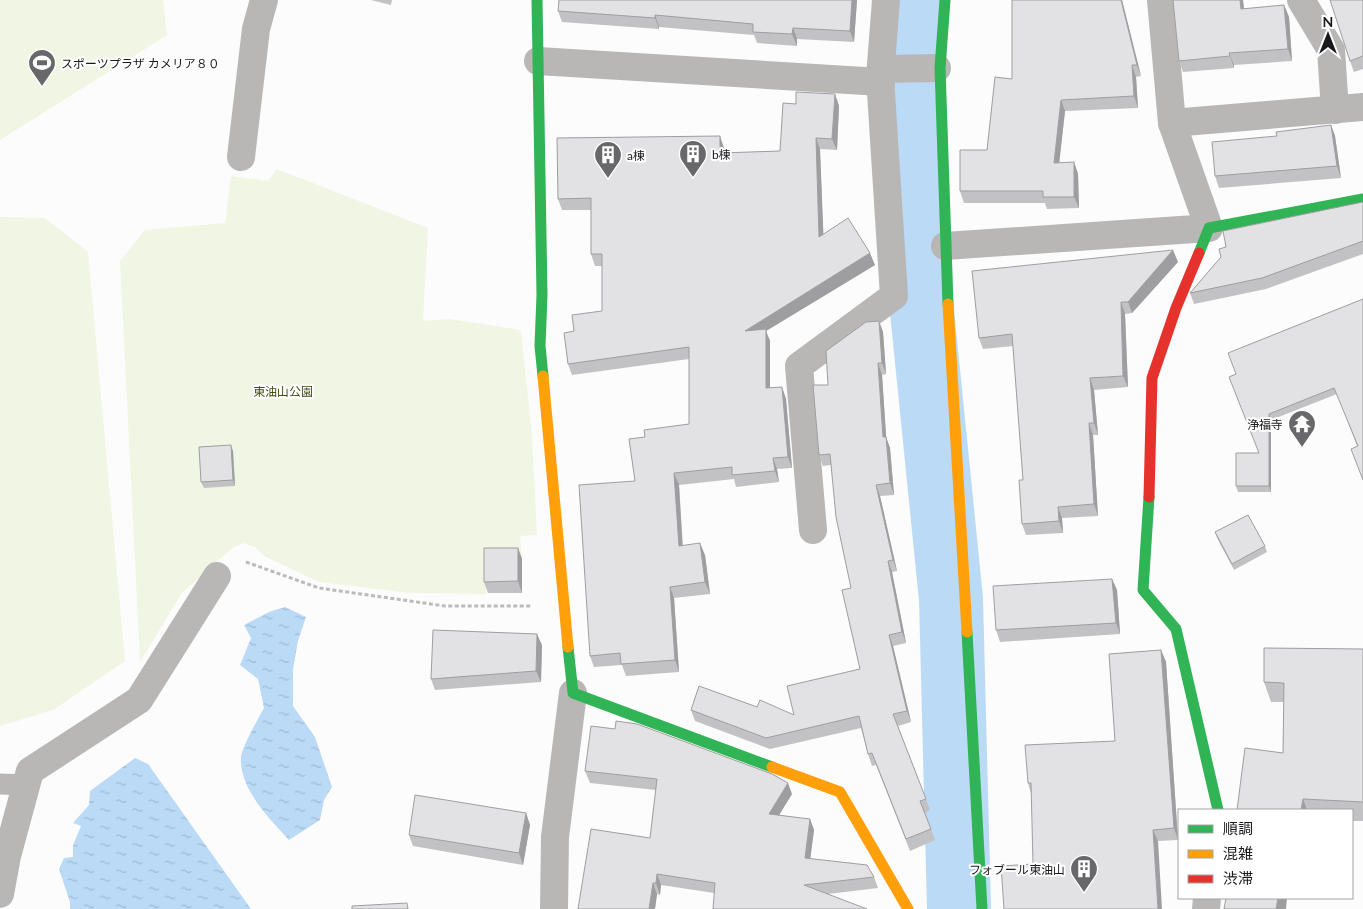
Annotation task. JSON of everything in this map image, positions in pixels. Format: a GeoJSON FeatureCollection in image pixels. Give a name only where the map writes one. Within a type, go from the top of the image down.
{"type":"FeatureCollection","features":[{"type":"Feature","properties":{"kind":"street"},"geometry":{"type":"LineString","coordinates":[[241,157],[256,29],[264,0]]}},
{"type":"Feature","properties":{"kind":"street"},"geometry":{"type":"LineString","coordinates":[[537,0],[542,295],[540,346],[546,431],[573,693],[555,837],[554,909]]}},
{"type":"Feature","properties":{"kind":"street"},"geometry":{"type":"LineString","coordinates":[[813,530],[799,366],[894,296],[884,74],[886,0]]}},
{"type":"Feature","properties":{"kind":"street"},"geometry":{"type":"LineString","coordinates":[[944,0],[939,68],[945,246],[982,909]]}},
{"type":"Feature","properties":{"kind":"street"},"geometry":{"type":"LineString","coordinates":[[1160,0],[1172,123],[1208,228],[1176,308],[1152,378],[1148,515],[1143,590],[1176,629],[1218,809]]}},
{"type":"Feature","properties":{"kind":"street"},"geometry":{"type":"LineString","coordinates":[[1301,0],[1331,50],[1334,110]]}},
{"type":"Feature","properties":{"kind":"street"},"geometry":{"type":"LineString","coordinates":[[538,61],[884,74],[939,68]]}},
{"type":"Feature","properties":{"kind":"street"},"geometry":{"type":"LineString","coordinates":[[1172,123],[1363,107]]}},
{"type":"Feature","properties":{"kind":"street"},"geometry":{"type":"LineString","coordinates":[[945,246],[1208,228],[1363,199]]}},
{"type":"Feature","properties":{"kind":"street"},"geometry":{"type":"LineString","coordinates":[[0,894],[30,772],[139,700],[218,576]]}},
{"type":"Feature","properties":{"kind":"street"},"geometry":{"type":"LineString","coordinates":[[573,693],[840,792],[908,909]]}},
{"type":"Feature","properties":{"kind":"lane"},"geometry":{"type":"LineString","coordinates":[[0,784],[27,785]]}},
{"type":"Feature","properties":{"kind":"path"},"geometry":{"type":"LineString","coordinates":[[218,576],[240,560],[319,588],[445,606],[564,606]]}},
{"type":"Feature","properties":{"kind":"green space","name":"スポーツプラザ カメリア８０"},"geometry":{"type":"Polygon","coordinates":[[[0,0],[163,0],[167,35],[0,140],[0,0]]]}},
{"type":"Feature","properties":{"kind":"green space","name":"東油山公園"},"geometry":{"type":"Polygon","coordinates":[[[277,169],[428,228],[423,321],[450,319],[521,330],[532,436],[537,535],[520,536],[522,558],[485,560],[486,594],[409,593],[319,582],[264,556],[255,547],[243,543],[231,549],[182,593],[140,662],[120,261],[145,230],[225,223],[231,176],[268,181],[277,169]]]}},
{"type":"Feature","properties":{"kind":"green space"},"geometry":{"type":"Polygon","coordinates":[[[0,217],[45,218],[88,252],[125,661],[53,710],[0,726],[0,217]]]}},
{"type":"Feature","properties":{"kind":"water"},"geometry":{"type":"Polygon","coordinates":[[[285,607],[306,617],[298,641],[293,669],[293,706],[315,737],[332,787],[324,800],[320,820],[289,840],[265,813],[250,792],[245,781],[241,757],[247,739],[264,708],[258,679],[240,665],[251,638],[244,625],[269,612],[285,607]]]}},
{"type":"Feature","properties":{"kind":"water"},"geometry":{"type":"Polygon","coordinates":[[[135,758],[148,764],[251,909],[70,909],[70,902],[59,869],[64,858],[73,857],[73,845],[81,826],[73,823],[89,805],[90,791],[135,758]]]}},
{"type":"Feature","properties":{"kind":"building"},"geometry":{"type":"Polygon","coordinates":[[[559,0],[852,0],[850,31],[793,28],[792,34],[753,32],[753,24],[655,15],[655,18],[558,11],[559,0]]]}},
{"type":"Feature","properties":{"kind":"building"},"geometry":{"type":"Polygon","coordinates":[[[1012,0],[1121,0],[1137,65],[1132,65],[1134,96],[1061,100],[1054,163],[1074,162],[1074,197],[1043,197],[1043,191],[960,191],[960,150],[987,150],[995,77],[1012,79],[1012,0]]]}},
{"type":"Feature","properties":{"kind":"building"},"geometry":{"type":"Polygon","coordinates":[[[1173,0],[1240,0],[1241,9],[1284,5],[1288,49],[1229,53],[1230,56],[1179,61],[1173,0]]]}},
{"type":"Feature","properties":{"kind":"building"},"geometry":{"type":"Polygon","coordinates":[[[1330,0],[1363,0],[1363,56],[1350,61],[1330,0]]]}},
{"type":"Feature","properties":{"kind":"building"},"geometry":{"type":"Polygon","coordinates":[[[796,92],[835,94],[832,139],[816,138],[819,237],[848,218],[870,253],[745,331],[766,329],[766,388],[782,387],[788,457],[773,458],[775,471],[732,475],[732,467],[674,473],[679,546],[700,543],[705,582],[670,587],[675,660],[621,664],[620,653],[590,656],[579,485],[635,481],[629,439],[645,437],[644,430],[689,424],[689,347],[568,364],[564,333],[574,331],[572,315],[602,311],[602,254],[591,254],[591,198],[558,199],[557,138],[720,136],[720,153],[780,151],[783,103],[796,104],[796,92]]]}},
{"type":"Feature","properties":{"kind":"building"},"geometry":{"type":"Polygon","coordinates":[[[1331,125],[1337,166],[1215,176],[1212,142],[1277,136],[1276,132],[1331,125]]]}},
{"type":"Feature","properties":{"kind":"building"},"geometry":{"type":"Polygon","coordinates":[[[1363,202],[1363,241],[1262,278],[1190,293],[1221,257],[1219,249],[1226,247],[1223,231],[1363,202]]]}},
{"type":"Feature","properties":{"kind":"building"},"geometry":{"type":"Polygon","coordinates":[[[1173,250],[1128,302],[1121,302],[1123,376],[1090,378],[1094,423],[1089,423],[1094,504],[1058,507],[1059,521],[1022,524],[1019,480],[1023,480],[1012,334],[979,338],[972,271],[1173,250]]]}},
{"type":"Feature","properties":{"kind":"building"},"geometry":{"type":"Polygon","coordinates":[[[1363,299],[1363,480],[1351,449],[1358,446],[1334,388],[1269,414],[1269,486],[1236,486],[1236,453],[1259,453],[1229,377],[1236,374],[1228,353],[1363,299]]]}},
{"type":"Feature","properties":{"kind":"building"},"geometry":{"type":"Polygon","coordinates":[[[879,321],[882,363],[878,363],[883,437],[886,437],[890,483],[876,485],[893,560],[888,561],[902,632],[889,635],[907,711],[893,714],[926,799],[920,801],[931,829],[906,839],[872,753],[868,754],[859,716],[766,738],[691,710],[699,686],[757,707],[760,700],[794,715],[787,686],[860,669],[842,590],[851,588],[836,517],[830,454],[819,455],[813,385],[828,385],[826,351],[866,322],[879,321]]]}},
{"type":"Feature","properties":{"kind":"building"},"geometry":{"type":"Polygon","coordinates":[[[231,445],[233,480],[201,482],[199,447],[231,445]]]}},
{"type":"Feature","properties":{"kind":"building"},"geometry":{"type":"Polygon","coordinates":[[[1248,515],[1265,546],[1232,564],[1215,532],[1248,515]]]}},
{"type":"Feature","properties":{"kind":"building"},"geometry":{"type":"Polygon","coordinates":[[[484,548],[518,548],[518,581],[484,582],[484,548]]]}},
{"type":"Feature","properties":{"kind":"building"},"geometry":{"type":"Polygon","coordinates":[[[1112,579],[1116,623],[996,630],[993,586],[1112,579]]]}},
{"type":"Feature","properties":{"kind":"building"},"geometry":{"type":"Polygon","coordinates":[[[433,630],[537,634],[536,671],[431,679],[433,630]]]}},
{"type":"Feature","properties":{"kind":"building"},"geometry":{"type":"Polygon","coordinates":[[[1264,648],[1363,649],[1363,802],[1303,799],[1301,809],[1237,809],[1245,748],[1283,753],[1284,683],[1264,682],[1264,648]]]}},
{"type":"Feature","properties":{"kind":"building"},"geometry":{"type":"Polygon","coordinates":[[[1161,650],[1174,828],[1153,830],[1158,909],[1004,909],[1001,866],[1033,864],[1031,783],[1028,783],[1025,745],[1115,741],[1109,654],[1161,650]]]}},
{"type":"Feature","properties":{"kind":"building"},"geometry":{"type":"Polygon","coordinates":[[[616,721],[637,724],[772,774],[788,783],[769,814],[810,819],[805,858],[867,865],[874,877],[804,885],[867,909],[713,909],[715,883],[657,874],[656,883],[653,883],[649,909],[578,909],[591,829],[650,838],[657,779],[585,771],[591,726],[615,729],[616,721]]]}},
{"type":"Feature","properties":{"kind":"building"},"geometry":{"type":"Polygon","coordinates":[[[415,795],[526,813],[519,853],[409,835],[415,795]]]}},
{"type":"Feature","properties":{"kind":"building"},"geometry":{"type":"Polygon","coordinates":[[[1226,899],[1278,899],[1276,909],[1224,909],[1226,899]]]}},
{"type":"Feature","properties":{"kind":"building"},"geometry":{"type":"Polygon","coordinates":[[[407,903],[408,909],[352,909],[352,906],[407,903]]]}},
{"type":"Feature","properties":{"kind":"waterway"},"geometry":{"type":"LineString","coordinates":[[917,0],[911,123],[913,222],[951,599],[959,909]]}},
{"type":"Feature","properties":{"kind":"traffic: fast"},"geometry":{"type":"LineString","coordinates":[[537,0],[542,295],[540,346],[543,376]]}},
{"type":"Feature","properties":{"kind":"traffic: fast"},"geometry":{"type":"LineString","coordinates":[[945,0],[940,68],[948,304]]}},
{"type":"Feature","properties":{"kind":"traffic: fast"},"geometry":{"type":"LineString","coordinates":[[1199,253],[1209,228],[1363,199]]}},
{"type":"Feature","properties":{"kind":"traffic: fast"},"geometry":{"type":"LineString","coordinates":[[1149,497],[1143,590],[1176,629],[1218,809]]}},
{"type":"Feature","properties":{"kind":"traffic: fast"},"geometry":{"type":"LineString","coordinates":[[967,632],[982,909]]}},
{"type":"Feature","properties":{"kind":"traffic: fast"},"geometry":{"type":"LineString","coordinates":[[568,647],[573,693],[772,767]]}},
{"type":"Feature","properties":{"kind":"traffic: slow"},"geometry":{"type":"LineString","coordinates":[[948,304],[967,632]]}},
{"type":"Feature","properties":{"kind":"traffic: slow"},"geometry":{"type":"LineString","coordinates":[[543,376],[568,647]]}},
{"type":"Feature","properties":{"kind":"traffic: slow"},"geometry":{"type":"LineString","coordinates":[[772,767],[840,792],[908,909]]}},
{"type":"Feature","properties":{"kind":"traffic: jam"},"geometry":{"type":"LineString","coordinates":[[1149,497],[1152,378],[1176,308],[1199,253]]}},
{"type":"Feature","properties":{"kind":"place","name":"スポーツプラザ カメリア８０"},"geometry":{"type":"Point","coordinates":[42,87]}},
{"type":"Feature","properties":{"kind":"place","name":"b棟"},"geometry":{"type":"Point","coordinates":[693,178]}},
{"type":"Feature","properties":{"kind":"place","name":"a棟"},"geometry":{"type":"Point","coordinates":[608,179]}},
{"type":"Feature","properties":{"kind":"place","name":"浄福寺"},"geometry":{"type":"Point","coordinates":[1302,448]}},
{"type":"Feature","properties":{"kind":"place","name":"フォブール東油山"},"geometry":{"type":"Point","coordinates":[1084,893]}}]}
